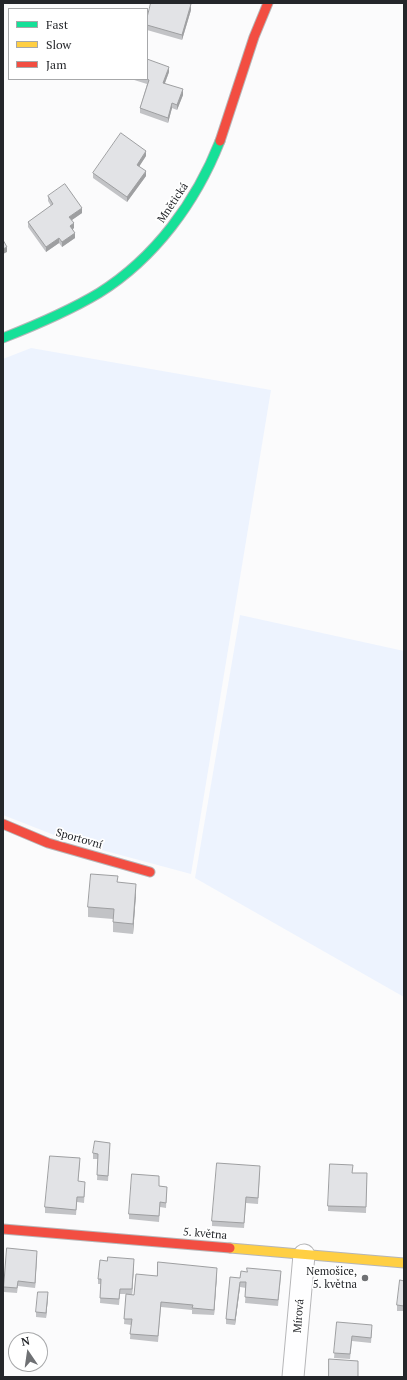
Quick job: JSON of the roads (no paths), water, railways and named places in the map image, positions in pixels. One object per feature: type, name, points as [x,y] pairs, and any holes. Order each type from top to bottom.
[{"type":"street","name":"Mnětická","points":[[3,338],[83,301],[111,284],[143,259],[168,232],[186,209],[218,144],[258,23],[268,3]]},
{"type":"street","name":"Sportovní","points":[[3,824],[48,843],[150,872]]},
{"type":"street","name":"5. května","points":[[3,1229],[404,1263]]},
{"type":"street","name":"Mírová","points":[[293,1377],[304,1255]]},
{"type":"place","name":"Nemošice, 5. května","points":[[365,1278]]}]
